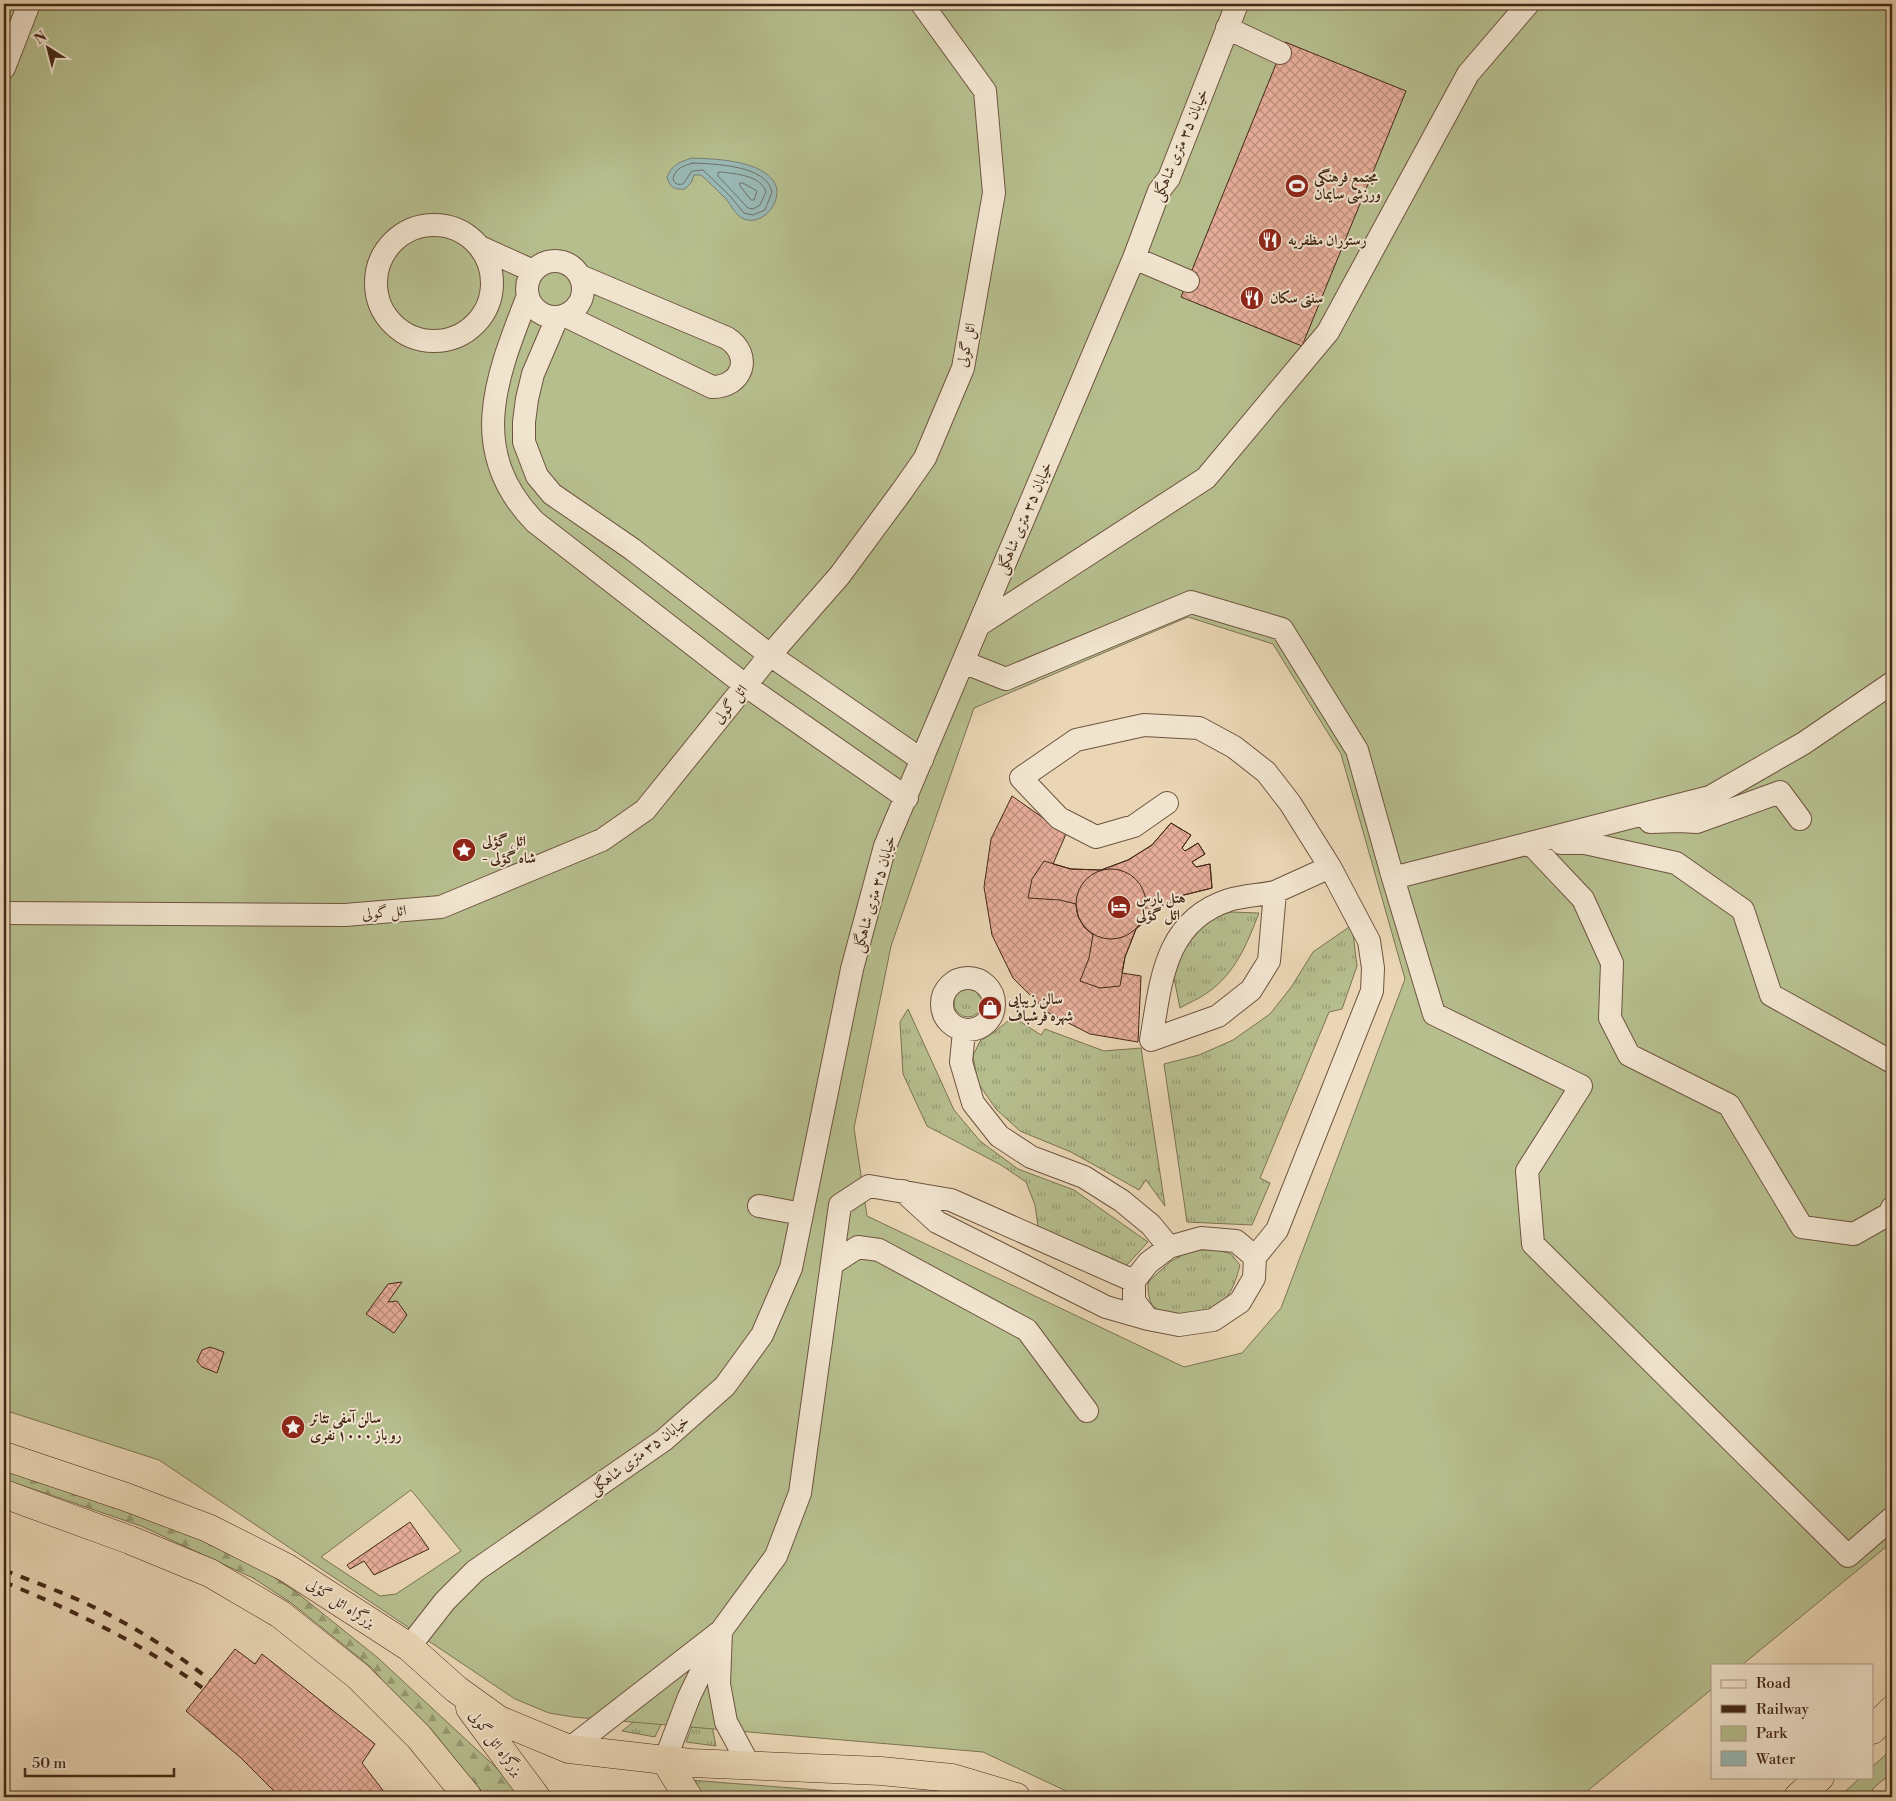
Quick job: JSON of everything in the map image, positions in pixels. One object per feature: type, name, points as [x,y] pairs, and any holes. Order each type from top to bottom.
[{"type":"highway","name":"بزرگراه ائل گؤلی","points":[[4,1456],[126,1497],[208,1528],[287,1568],[408,1647],[456,1689],[499,1720],[569,1750],[691,1763],[881,1771],[952,1778],[1016,1797]]},
{"type":"highway","points":[[4,1494],[130,1540],[210,1573],[280,1614],[358,1676],[419,1737],[468,1797]]},
{"type":"highway","name":"بزرگراه ائل گولی","points":[[456,1689],[536,1797]]},
{"type":"highway","points":[[1874,1728],[1892,1710]]},
{"type":"highway","points":[[665,1760],[688,1797]]},
{"type":"highway","points":[[1798,1797],[1819,1778]]},
{"type":"highway","points":[[1885,1797],[1892,1791]]},
{"type":"street","points":[[4,68],[29,4]]},
{"type":"street","name":"ائل گولی","points":[[4,913],[345,915],[440,906],[602,840],[645,810],[745,685],[840,575],[925,458],[963,368],[994,192],[986,91],[922,4]]},
{"type":"street","name":"خیابان ۳۵ متری شاهگلی","points":[[408,1647],[445,1601],[475,1572],[664,1440],[726,1386],[762,1335],[791,1268],[852,969],[885,846],[907,798],[978,625],[1134,258],[1159,191],[1169,178],[1237,4]]},
{"type":"street","points":[[978,625],[1206,478],[1328,332],[1468,74],[1528,4]]},
{"type":"street","points":[[1227,28],[1280,53]]},
{"type":"street","points":[[480,247],[488,262],[492,278],[491,295],[485,311],[474,325],[459,335],[442,341],[425,340],[408,335],[393,325],[382,310],[377,294],[376,277],[381,258],[393,242],[409,230],[428,225],[448,226],[466,234],[480,247],[533,271]]},
{"type":"street","points":[[1134,258],[1188,280]]},
{"type":"street","points":[[580,276],[727,338],[739,349],[742,357],[740,373],[728,385],[712,387],[561,317],[547,317],[538,313],[531,307],[527,298],[526,288],[528,279],[540,265],[548,261],[567,263],[580,276],[583,284],[583,294],[580,303],[574,310],[561,317],[533,374],[527,399],[524,442],[537,476],[552,494],[632,549],[770,655],[922,760]]},
{"type":"street","points":[[527,298],[507,352],[496,389],[492,431],[496,453],[511,493],[535,522],[745,685],[907,798]]},
{"type":"street","points":[[485,311],[517,323]]},
{"type":"street","points":[[963,662],[1006,679],[1191,602],[1282,629],[1357,750],[1434,1014],[1580,1086],[1527,1171],[1533,1244],[1848,1556],[1892,1518]]},
{"type":"street","points":[[1393,878],[1710,797],[1804,742],[1892,683]]},
{"type":"street","points":[[903,1191],[938,1222],[1106,1307],[1148,1319],[1179,1325],[1213,1320],[1240,1302],[1254,1278],[1255,1257],[1276,1230],[1372,991],[1373,968],[1369,941],[1330,868],[1290,803],[1266,772],[1234,747],[1199,728],[1144,725],[1076,740],[1021,778],[1059,818],[1096,837],[1134,826],[1167,804]]},
{"type":"street","points":[[1601,825],[1680,820],[1697,822],[1780,792],[1800,820]]},
{"type":"street","points":[[1530,843],[1585,843],[1676,863],[1743,910],[1771,995],[1892,1062]]},
{"type":"street","points":[[1530,843],[1584,900],[1612,963],[1610,1018],[1629,1055],[1729,1105],[1802,1227],[1854,1234],[1889,1214],[1892,1208]]},
{"type":"street","points":[[1275,892],[1269,961],[1251,990],[1218,1016],[1152,1040],[1161,979],[1177,938],[1199,914],[1229,900],[1275,892],[1330,868]]},
{"type":"street","points":[[964,1031],[961,1062],[973,1103],[999,1136],[1030,1157],[1084,1177],[1122,1201],[1151,1225],[1169,1247]]},
{"type":"street","points":[[665,1760],[689,1697],[721,1631],[776,1556],[800,1493],[840,1205],[869,1186],[951,1200],[1134,1281]]},
{"type":"street","points":[[759,1206],[802,1214]]},
{"type":"street","points":[[1148,1319],[1134,1301],[1134,1281],[1148,1262],[1169,1247],[1201,1238],[1236,1241],[1255,1257]]},
{"type":"street","points":[[832,1264],[858,1246],[879,1250],[1027,1330],[1087,1411]]},
{"type":"street","points":[[569,1750],[721,1631]]},
{"type":"street","points":[[721,1631],[719,1684],[726,1722],[749,1765]]},
{"type":"green space","name":"ائل گؤلی - شاه گؤلی","points":[[4,4],[1892,4],[1892,1542],[1743,1664],[1711,1664],[1711,1690],[1580,1797],[1079,1797],[983,1752],[573,1717],[549,1713],[515,1699],[159,1460],[4,1410]],"holes":[[[1188,617],[1273,644],[1341,754],[1405,979],[1281,1308],[1242,1353],[1184,1367],[867,1216],[854,1128],[891,946],[974,708]],[[411,1490],[461,1551],[396,1594],[380,1596],[321,1557]]]},
{"type":"green space","points":[[1231,912],[1259,913],[1245,947],[1233,968],[1217,985],[1204,995],[1180,1008],[1174,978],[1179,954],[1192,934],[1212,917]]},
{"type":"green space","points":[[1352,925],[1357,966],[1342,1009],[1329,1012],[1260,1178],[1270,1183],[1252,1225],[1187,1222],[1164,1064],[1199,1055],[1233,1040],[1270,1014],[1292,986],[1313,952]]},
{"type":"green space","points":[[968,989],[978,993],[982,1003],[978,1013],[968,1017],[958,1013],[954,1003],[958,993]]},
{"type":"green space","points":[[908,1009],[954,1110],[980,1141],[1018,1169],[1074,1190],[1148,1242],[1124,1268],[1038,1226],[1035,1205],[1026,1182],[1001,1165],[927,1126],[903,1074],[900,1022]]},
{"type":"green space","points":[[1013,1017],[1041,1035],[1045,1029],[1104,1051],[1141,1048],[1165,1206],[1146,1180],[1139,1190],[1071,1152],[1020,1131],[996,1109],[978,1083],[973,1056],[980,1041]]},
{"type":"green space","points":[[1216,1249],[1231,1254],[1240,1265],[1231,1290],[1219,1306],[1201,1315],[1184,1316],[1159,1311],[1152,1305],[1149,1299],[1148,1282],[1170,1262],[1189,1251]]},
{"type":"green space","points":[[4,1466],[198,1538],[260,1568],[296,1592],[378,1658],[515,1785],[522,1797],[481,1797],[372,1668],[290,1602],[253,1578],[141,1526],[4,1479]]},
{"type":"green space","points":[[680,1685],[655,1737],[622,1731]]},
{"type":"green space","points":[[705,1692],[716,1746],[686,1742]]},
{"type":"green space","points":[[1892,1749],[1892,1797],[1839,1797],[1860,1778],[1874,1778],[1874,1765]]},
{"type":"green space","points":[[689,1780],[857,1793],[887,1797],[703,1797]]},
{"type":"water","points":[[692,158],[746,164],[765,173],[776,186],[777,194],[771,208],[759,219],[744,219],[701,175],[694,175],[691,183],[685,189],[673,188],[667,177],[669,173],[676,164]]},
{"type":"building","name":"مجتمع فرهنگی ورزشی سایمان","points":[[1285,42],[1406,91],[1302,346],[1181,297]]},
{"type":"building","points":[[1012,796],[1066,834],[1053,864],[1071,869],[1101,870],[1128,860],[1152,845],[1171,823],[1191,835],[1182,848],[1185,851],[1198,843],[1205,854],[1192,862],[1196,867],[1210,864],[1212,888],[1184,895],[1158,909],[1136,929],[1125,957],[1122,973],[1141,976],[1138,1042],[1090,1034],[1047,1012],[1013,978],[992,935],[984,887],[991,839]]},
{"type":"building","name":"هتل پارس ائل گؤلی","points":[[1171,823],[1191,835],[1182,848],[1185,851],[1198,843],[1205,854],[1192,862],[1196,867],[1210,864],[1212,888],[1184,895],[1158,909],[1136,929],[1125,957],[1120,986],[1100,988],[1080,981],[1089,958],[1093,935],[1084,927],[1078,916],[1076,904],[1060,900],[1028,898],[1032,879],[1044,861],[1071,869],[1101,870],[1128,860],[1152,845]]},
{"type":"building","points":[[1111,869],[1124,872],[1136,879],[1143,891],[1146,904],[1143,917],[1136,929],[1124,936],[1111,939],[1098,936],[1086,929],[1079,917],[1076,904],[1079,891],[1086,879],[1098,872]]},
{"type":"building","points":[[402,1282],[388,1302],[397,1301],[407,1315],[394,1333],[366,1314],[388,1284]]},
{"type":"building","points":[[210,1347],[224,1352],[217,1373],[202,1367],[197,1361],[202,1350]]},
{"type":"building","points":[[410,1522],[429,1549],[374,1575],[364,1561],[350,1569],[347,1565]]},
{"type":"building","points":[[235,1649],[255,1664],[262,1654],[375,1744],[362,1763],[388,1797],[280,1797],[241,1758],[186,1711]]},
{"type":"railway","points":[[4,1570],[75,1599],[117,1619],[165,1647],[210,1680]]},
{"type":"railway","points":[[4,1582],[56,1604],[107,1629],[156,1657],[204,1689]]},
{"type":"place","name":"مجتمع فرهنگی ورزشی سایمان","points":[[1297,186]]},
{"type":"place","name":"رستوران مظفریه","points":[[1270,240]]},
{"type":"place","name":"سنتی سکان","points":[[1252,298]]},
{"type":"place","name":"ائل گؤلی - شاه گؤلی","points":[[464,850]]},
{"type":"place","name":"هتل پارس ائل گؤلی","points":[[1119,907]]},
{"type":"place","name":"سالن زیبایی شهره فرشباف","points":[[990,1008]]},
{"type":"place","name":"سالن آمفی تئاتر رو باز ۱۰۰۰ نفری","points":[[293,1427]]}]
